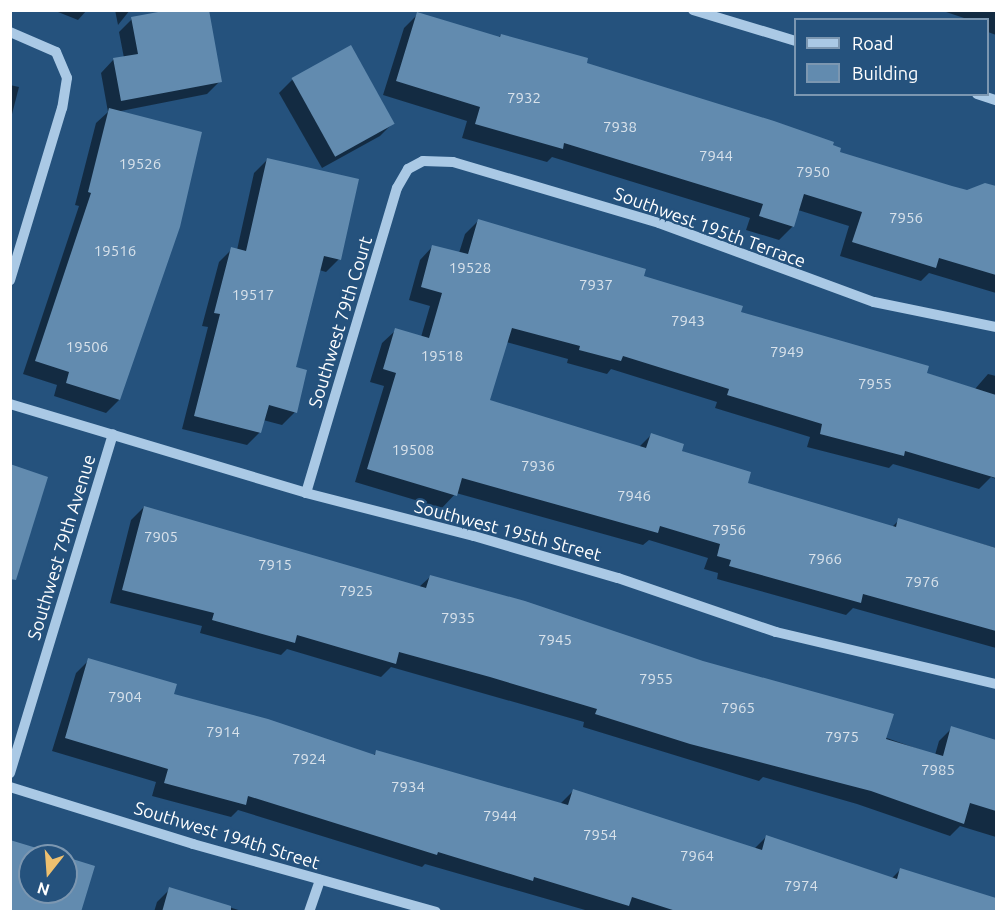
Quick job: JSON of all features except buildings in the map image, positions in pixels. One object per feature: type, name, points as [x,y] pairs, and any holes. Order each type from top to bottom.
[{"type":"street","points":[[693,10],[794,41]]},
{"type":"street","points":[[10,32],[47,45],[62,61],[66,92],[10,280]]},
{"type":"street","name":"Southwest 195th Terrace","points":[[413,165],[430,160],[453,162],[659,222],[857,297],[996,327]]},
{"type":"street","name":"Southwest 79th Court","points":[[306,494],[397,188],[413,165]]},
{"type":"street","name":"Southwest 195th Street","points":[[10,404],[306,494],[606,574],[798,639],[919,663],[996,684]]},
{"type":"street","name":"Southwest 79th Avenue","points":[[10,773],[113,434]]},
{"type":"street","name":"Southwest 194th Street","points":[[10,787],[320,880],[436,912]]},
{"type":"street","points":[[309,912],[320,880]]}]
